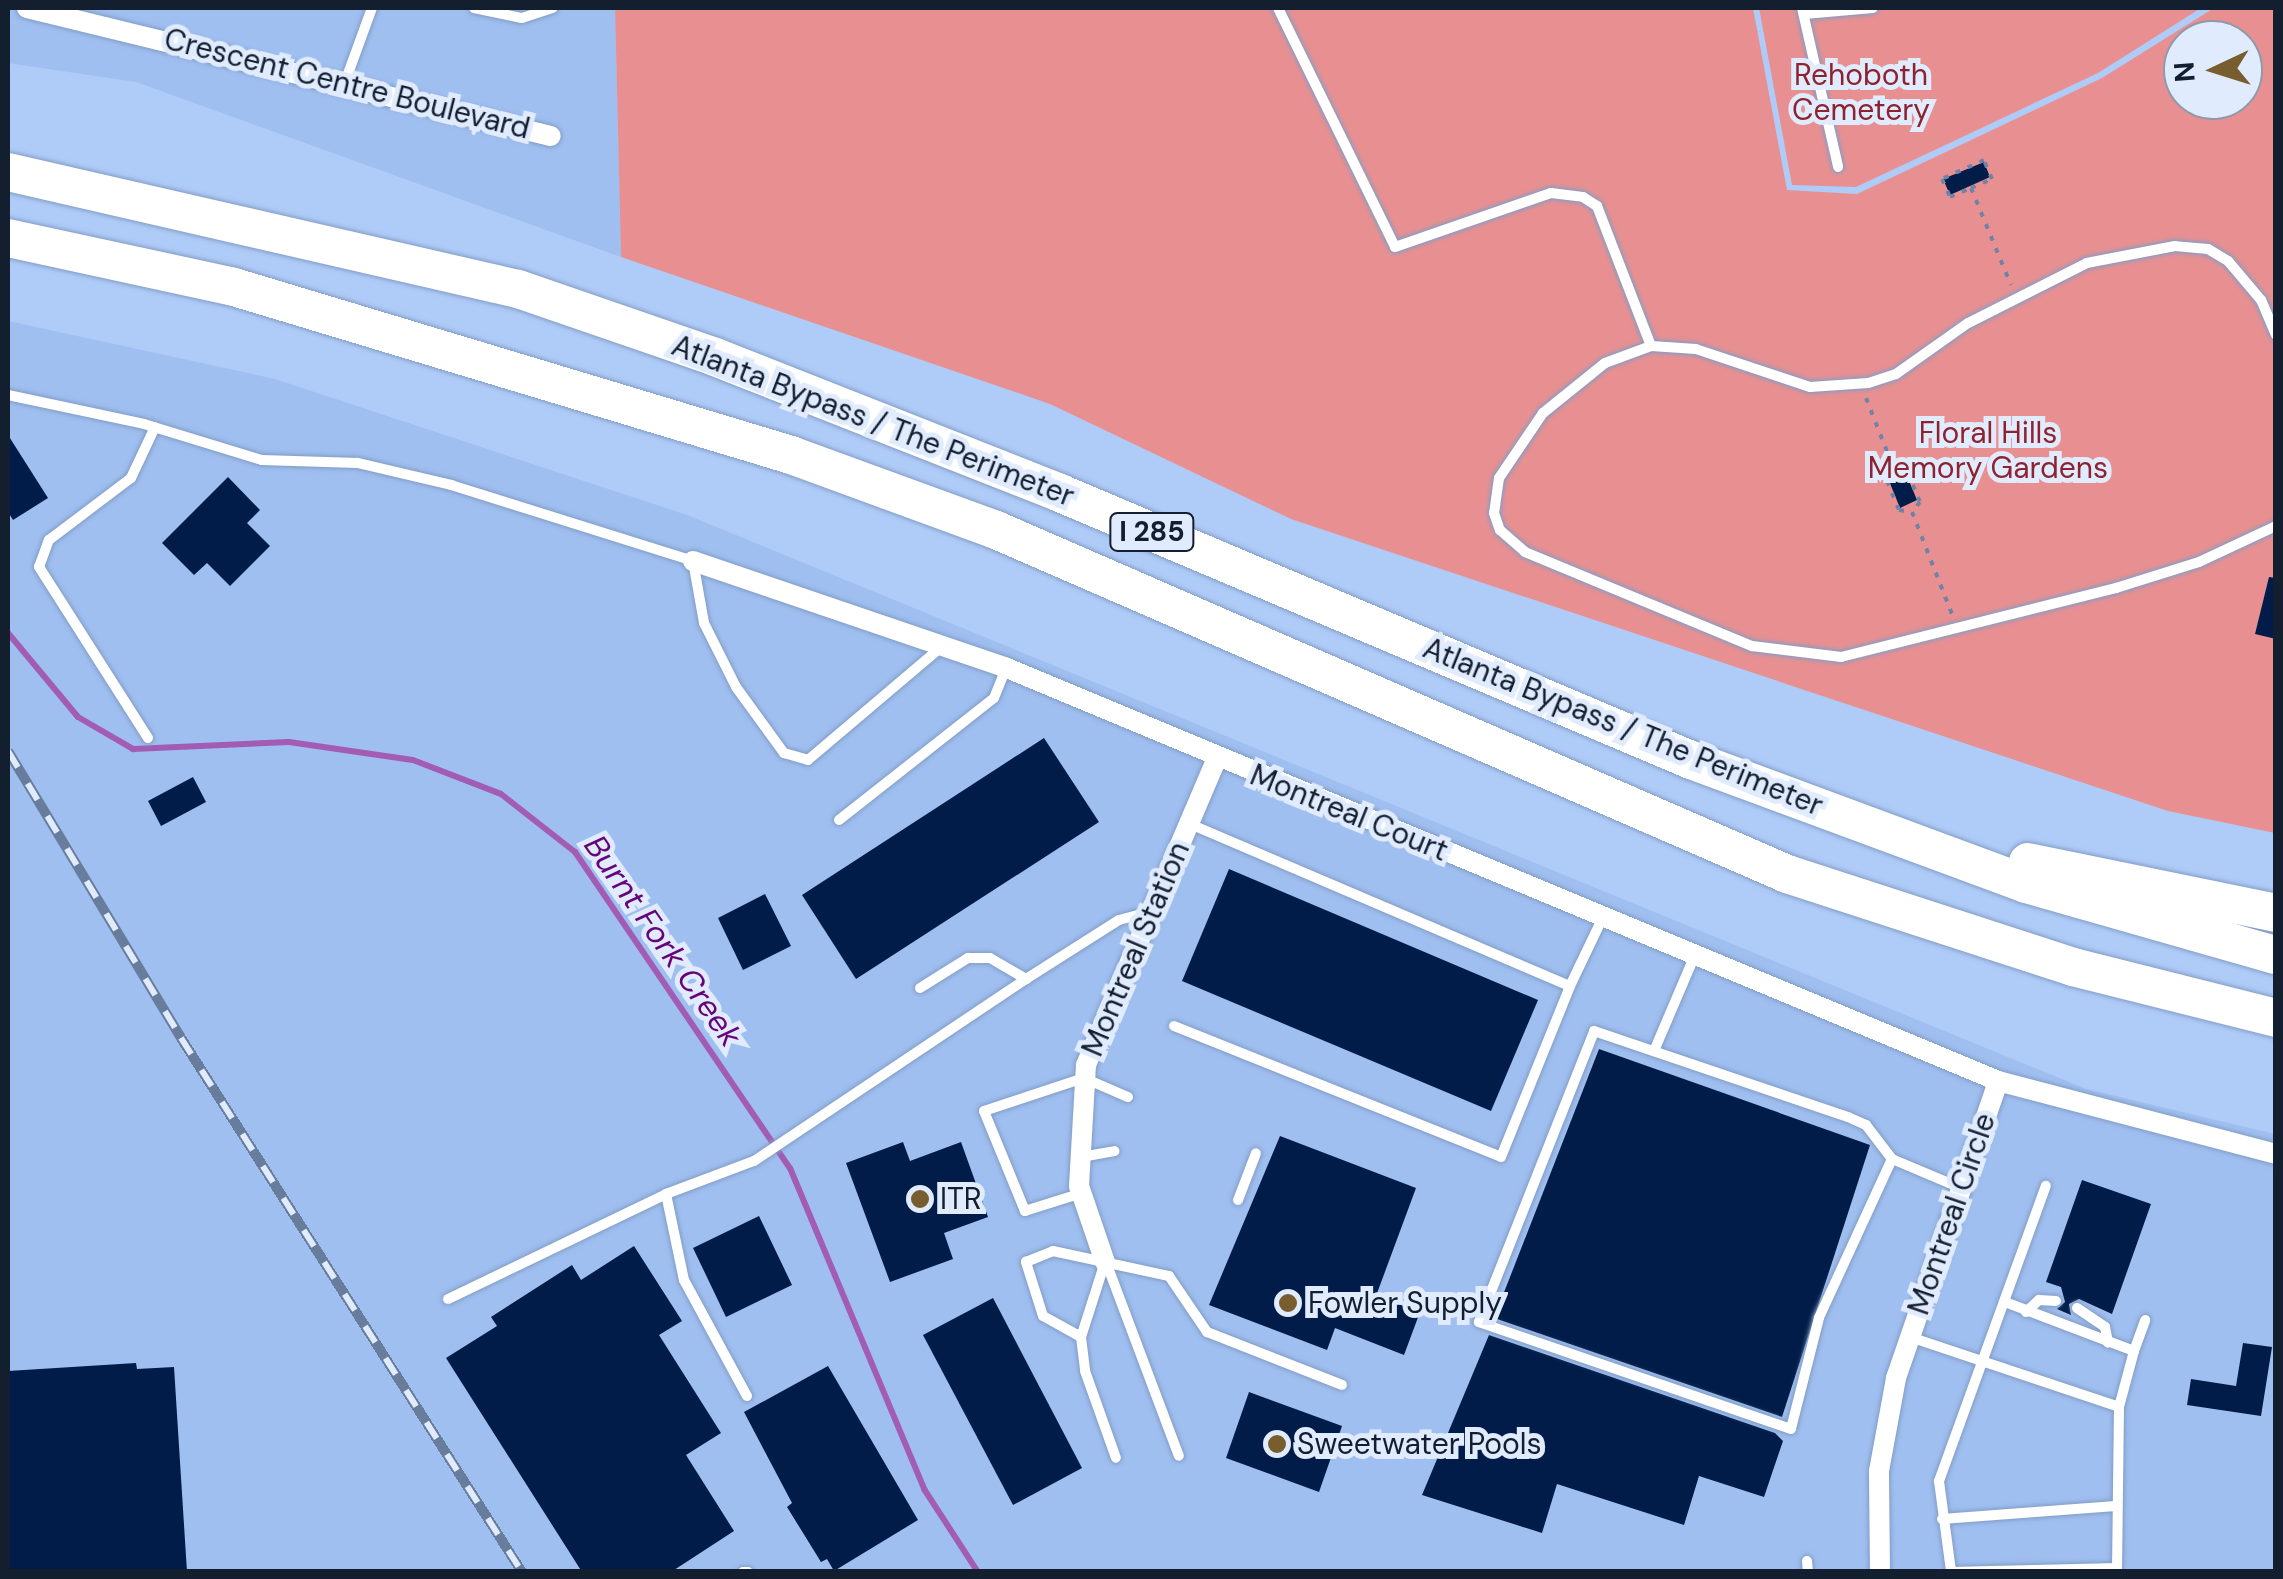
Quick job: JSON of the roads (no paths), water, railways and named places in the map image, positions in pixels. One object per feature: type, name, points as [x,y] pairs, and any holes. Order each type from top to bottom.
[{"type":"highway","name":"Atlanta Bypass / The Perimeter","points":[[8,172],[518,289],[715,357],[1060,493],[1691,760],[2026,884],[2276,955]]},
{"type":"highway","name":"Atlanta Bypass / The Perimeter","points":[[8,238],[234,288],[791,455],[996,530],[1787,874],[2073,967],[2276,1018]]},
{"type":"highway","points":[[1903,837],[2276,913]]},
{"type":"street","name":"Crescent Centre Boulevard","points":[[27,8],[344,82],[551,136]]},
{"type":"street","name":"Montreal Court","points":[[692,561],[1007,668],[1998,1081]]},
{"type":"street","name":"Montreal Station","points":[[1105,1262],[1082,1193],[1079,1158],[1084,1078],[1150,911],[1217,758]]},
{"type":"street","name":"Montreal Circle","points":[[1880,1572],[1879,1471],[1896,1378],[1998,1081],[2276,1154]]},
{"type":"lane","points":[[344,82],[372,8]]},
{"type":"lane","points":[[474,8],[522,18],[552,8]]},
{"type":"lane","points":[[1278,8],[1395,248],[1550,193],[1583,196],[1597,206],[1651,346]]},
{"type":"lane","points":[[1838,166],[1803,11],[1873,8]]},
{"type":"lane","points":[[2276,335],[2261,300],[2228,262],[2208,249],[2142,248],[2087,263],[2016,298],[1896,374],[1861,384],[1810,387],[1696,349],[1651,346],[1606,363],[1543,413],[1498,478],[1494,512],[1500,530],[1526,552],[1752,646],[1840,657],[2182,567],[2276,526]]},
{"type":"lane","points":[[8,396],[155,427],[262,460],[358,463],[450,485],[692,561],[704,623],[757,723],[784,753],[808,760],[940,648]]},
{"type":"lane","points":[[148,738],[39,567],[49,540],[132,478],[155,427]]},
{"type":"lane","points":[[839,820],[994,698],[1007,668]]},
{"type":"lane","points":[[1188,824],[1570,986]]},
{"type":"lane","points":[[448,1299],[666,1194],[761,1157],[1119,920],[1150,911]]},
{"type":"lane","points":[[1174,1026],[1501,1158],[1570,986],[1603,917]]},
{"type":"lane","points":[[1654,1051],[1695,956]]},
{"type":"lane","points":[[920,988],[968,958],[990,958],[1026,979]]},
{"type":"lane","points":[[1892,1159],[1819,1318],[1791,1429],[1479,1322],[1594,1031],[1866,1125],[1892,1159],[1961,1188]]},
{"type":"lane","points":[[1082,1193],[1025,1212],[984,1110],[1084,1078],[1128,1097]]},
{"type":"lane","points":[[1079,1158],[1114,1151]]},
{"type":"lane","points":[[1238,1200],[1256,1153]]},
{"type":"lane","points":[[2046,1186],[1939,1481],[1951,1571],[2118,1568],[2119,1407],[2144,1320]]},
{"type":"lane","points":[[666,1194],[684,1280],[747,1396]]},
{"type":"lane","points":[[1081,1337],[1044,1316],[1026,1262],[1053,1252],[1168,1276],[1207,1332],[1342,1385]]},
{"type":"lane","points":[[1105,1262],[1081,1337],[1085,1371],[1116,1458]]},
{"type":"lane","points":[[1105,1262],[1179,1456]]},
{"type":"lane","points":[[2026,1312],[2039,1300],[2056,1301]]},
{"type":"lane","points":[[2005,1302],[2134,1351]]},
{"type":"lane","points":[[2077,1308],[2105,1327],[2108,1343]]},
{"type":"lane","points":[[1910,1337],[2119,1407]]},
{"type":"lane","points":[[1942,1518],[2116,1506]]},
{"type":"waterway","name":"Burnt Fork Creek","points":[[8,633],[78,717],[133,749],[289,742],[413,760],[501,794],[575,852],[790,1168],[924,1489],[978,1572]]},
{"type":"railway","points":[[8,751],[181,1038],[522,1572]]},
{"type":"place","name":"ITR","points":[[920,1199]]},
{"type":"place","name":"Fowler Supply","points":[[1288,1303]]},
{"type":"place","name":"Sweetwater Pools","points":[[1277,1444]]},
{"type":"park label","name":"Rehoboth Cemetery","points":[[1861,92]]},
{"type":"park label","name":"Floral Hills Memory Gardens","points":[[1988,450]]}]
